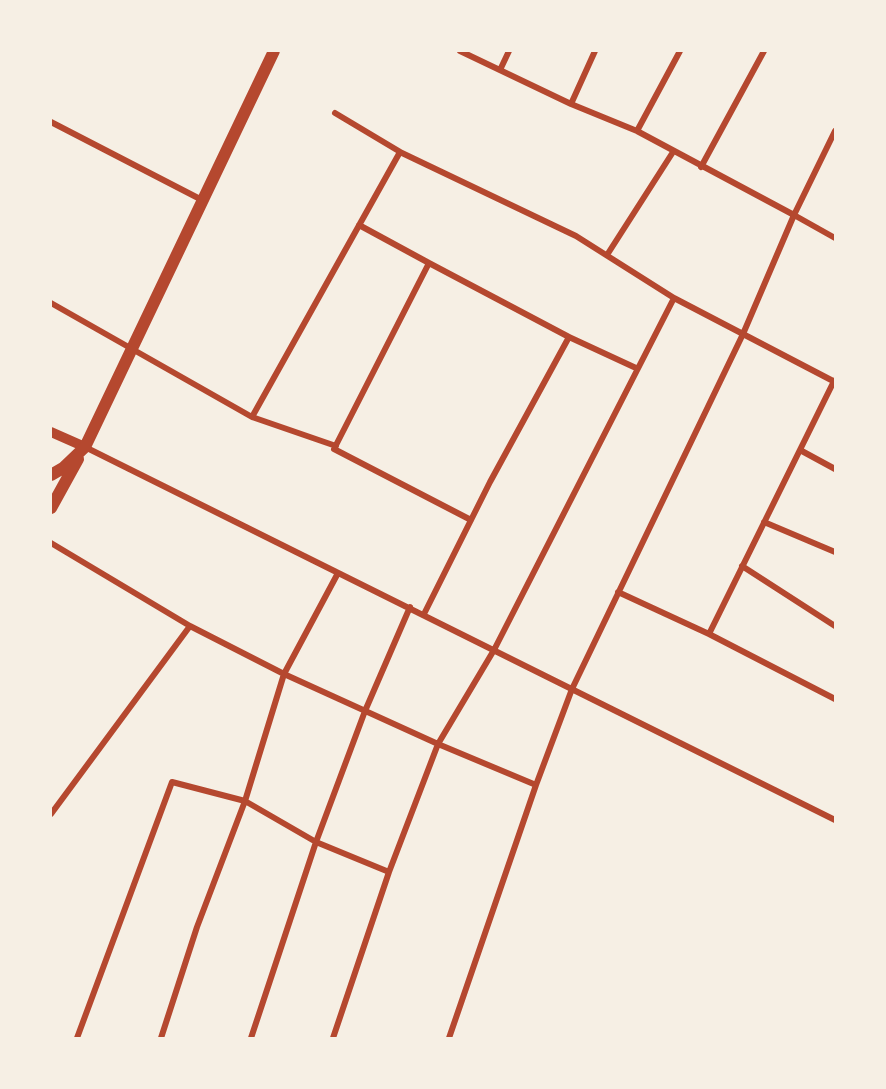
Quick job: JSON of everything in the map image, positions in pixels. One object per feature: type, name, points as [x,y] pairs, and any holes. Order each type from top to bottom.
[{"type":"main road","points":[[51,508],[85,447],[274,51]]},
{"type":"main road","points":[[51,475],[63,468],[85,447]]},
{"type":"street","points":[[460,51],[571,104],[637,131],[835,238]]},
{"type":"street","points":[[500,70],[509,51]]},
{"type":"street","points":[[571,104],[596,51]]},
{"type":"street","points":[[637,131],[680,51]]},
{"type":"street","points":[[701,167],[764,51]]},
{"type":"street","points":[[335,113],[400,152],[576,236],[674,298],[835,381],[709,634]]},
{"type":"street","points":[[51,122],[203,200]]},
{"type":"street","points":[[449,1038],[536,785],[572,689],[743,334],[794,215],[835,131]]},
{"type":"street","points":[[252,417],[400,152]]},
{"type":"street","points":[[607,255],[673,152]]},
{"type":"street","points":[[359,225],[569,337],[636,368]]},
{"type":"street","points":[[429,263],[334,449],[471,520]]},
{"type":"street","points":[[333,1038],[389,872],[438,744],[494,650],[636,368],[674,298]]},
{"type":"street","points":[[51,303],[252,417],[336,446]]},
{"type":"street","points":[[424,614],[471,520],[569,337]]},
{"type":"street","points":[[51,432],[410,607],[835,820]]},
{"type":"street","points":[[800,450],[835,469]]},
{"type":"street","points":[[764,522],[835,552]]},
{"type":"street","points":[[51,543],[190,626],[284,674],[438,744],[536,785]]},
{"type":"street","points":[[742,567],[835,626]]},
{"type":"street","points":[[161,1038],[197,927],[245,801],[284,674],[338,573]]},
{"type":"street","points":[[618,592],[709,634],[835,699]]},
{"type":"street","points":[[251,1038],[316,842],[365,711],[410,607]]},
{"type":"street","points":[[51,814],[190,626]]},
{"type":"street","points":[[77,1038],[172,782],[245,801],[316,842],[389,872]]}]
